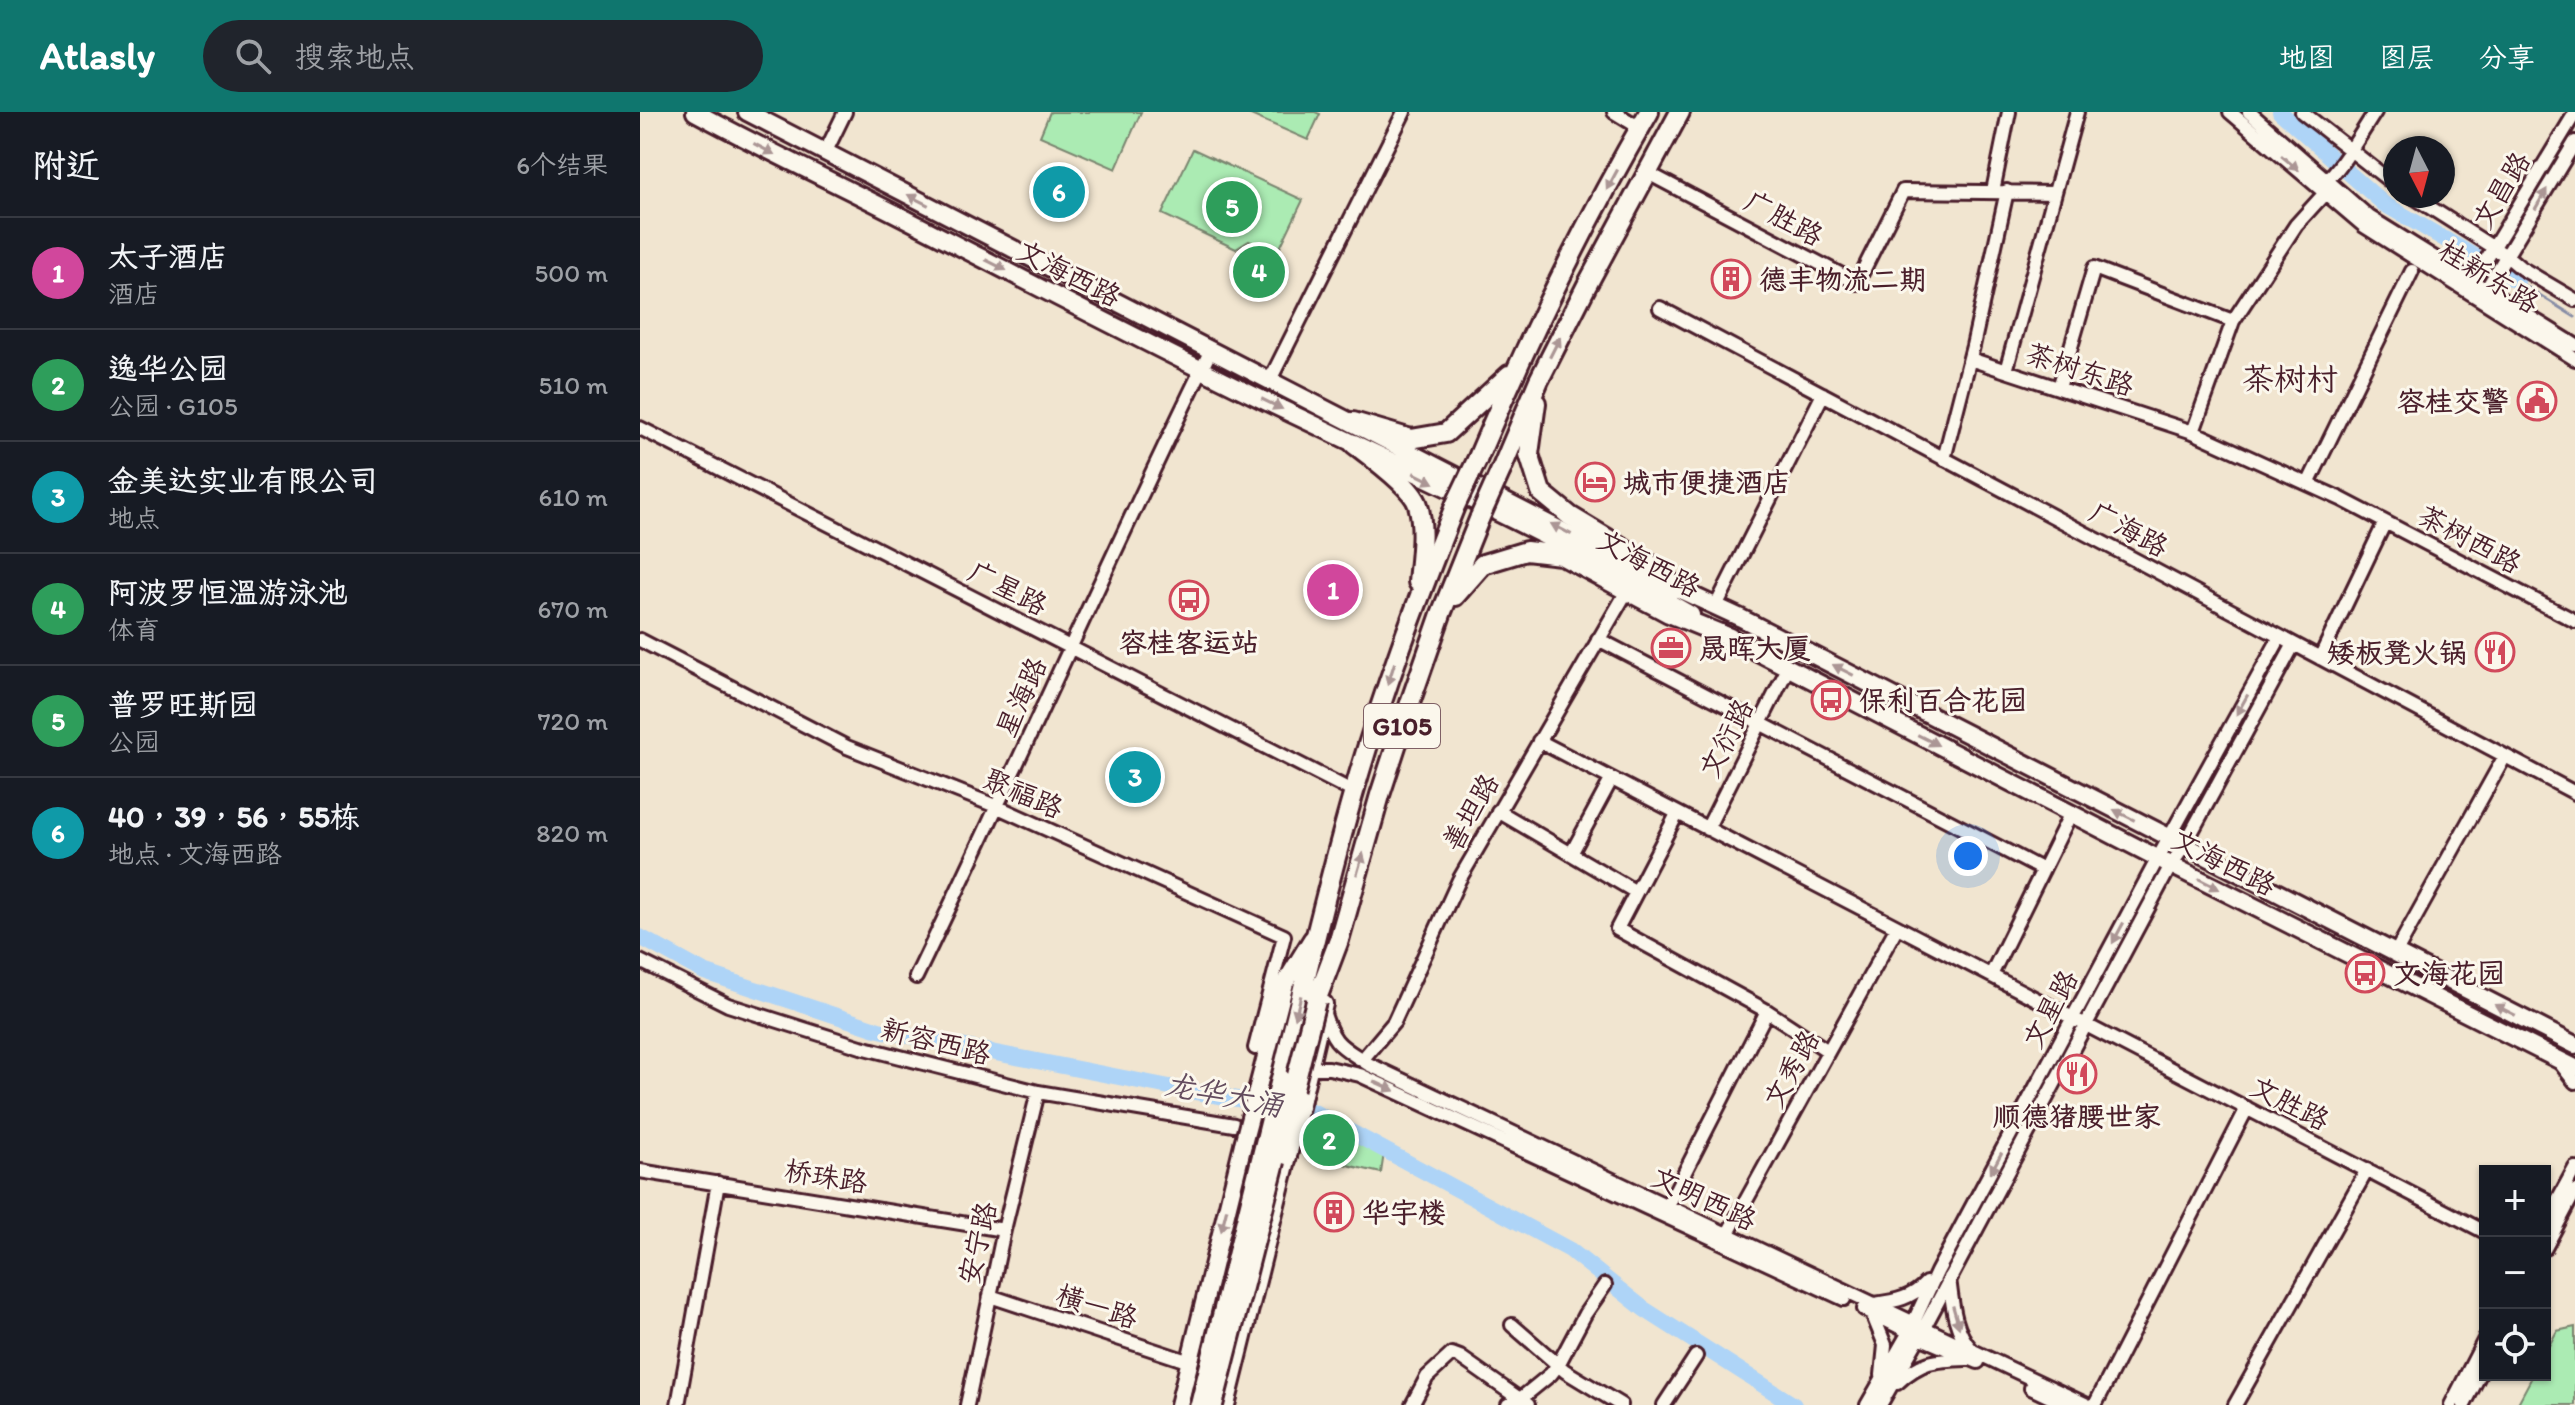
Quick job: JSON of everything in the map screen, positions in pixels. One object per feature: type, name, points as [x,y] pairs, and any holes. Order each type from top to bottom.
[{"type":"highway","name":"G105","points":[[1213,1405],[1319,1006],[1380,795],[1441,614],[1539,380],[1680,112]]},
{"type":"highway","points":[[1200,1405],[1315,934],[1354,792],[1417,601],[1514,371],[1561,275],[1645,120]]},
{"type":"highway","points":[[1353,422],[1411,439],[1446,433],[1514,371]]},
{"type":"highway","points":[[1539,380],[1529,454],[1541,492],[1570,516],[1658,569],[1675,588]]},
{"type":"highway","points":[[1354,444],[1396,477],[1418,504],[1421,539],[1417,601]]},
{"type":"highway","points":[[1441,614],[1483,564],[1526,551],[1561,555],[1669,613],[1730,638]]},
{"type":"main road","name":"文海西路","points":[[695,112],[1201,370],[1632,582],[1788,668],[2575,1068]]},
{"type":"main road","name":"文海西路","points":[[747,112],[2575,1045]]},
{"type":"main road","points":[[1179,1405],[1285,983],[1315,934]]},
{"type":"main road","points":[[1226,1405],[1310,1068],[1319,1006]]},
{"type":"street","points":[[825,153],[845,112]]},
{"type":"street","points":[[1270,380],[1404,112]]},
{"type":"street","points":[[1614,112],[1645,120]]},
{"type":"street","points":[[1944,459],[1970,359],[2000,191],[2009,112]]},
{"type":"street","name":"茶树东路","points":[[2077,112],[2006,371],[2193,432],[2341,499]]},
{"type":"street","name":"桂新东路","points":[[2230,112],[2364,226],[2575,345]]},
{"type":"street","name":"桂新东路","points":[[2249,112],[2331,176],[2369,217],[2470,286]]},
{"type":"street","points":[[2302,112],[2383,176]]},
{"type":"street","points":[[2331,176],[2375,112]]},
{"type":"street","name":"文昌路","points":[[2470,286],[2575,113]]},
{"type":"street","name":"文昌路","points":[[2484,294],[2575,142]]},
{"type":"street","name":"广胜路","points":[[1646,172],[1857,283],[1903,191],[2053,193]]},
{"type":"street","points":[[2193,432],[2233,321],[2296,225],[2325,193]]},
{"type":"street","points":[[2431,208],[2575,300]]},
{"type":"street","points":[[2059,388],[2094,268],[2233,321]]},
{"type":"street","points":[[2308,484],[2412,271]]},
{"type":"street","name":"桂新东路","points":[[2484,294],[2575,359]]},
{"type":"street","name":"广海路","points":[[1660,308],[2575,793]]},
{"type":"street","name":"星海路","points":[[916,977],[1211,350]]},
{"type":"street","points":[[1970,359],[2006,371]]},
{"type":"street","points":[[1716,606],[1823,394]]},
{"type":"street","name":"广星路","points":[[640,428],[1354,792]]},
{"type":"street","name":"茶树西路","points":[[2341,499],[2575,621]]},
{"type":"street","name":"茶树西路","points":[[2320,658],[2385,522]]},
{"type":"street","name":"善坦路","points":[[1362,1060],[1394,1022],[1459,880],[1627,591]]},
{"type":"street","name":"文星路","points":[[2177,842],[2280,637]]},
{"type":"street","points":[[1598,639],[2043,870]]},
{"type":"street","name":"聚福路","points":[[640,640],[847,747],[998,807],[1284,936],[1255,1048]]},
{"type":"street","name":"文星路","points":[[1880,1405],[1916,1330],[1937,1272],[2073,1018],[2294,644]]},
{"type":"street","name":"文衍路","points":[[1707,829],[1788,668]]},
{"type":"street","name":"文胜路","points":[[1539,741],[2479,1229]]},
{"type":"street","points":[[2395,954],[2505,756]]},
{"type":"street","points":[[1571,854],[1611,780]]},
{"type":"street","points":[[1498,811],[1636,892]]},
{"type":"street","points":[[1991,975],[2071,813]]},
{"type":"street","points":[[1677,814],[1617,929],[1767,1011],[1828,1051]]},
{"type":"street","name":"文星路","points":[[1867,1405],[1949,1278],[2086,1025],[2165,862]]},
{"type":"street","name":"文秀路","points":[[1727,1235],[1897,927]]},
{"type":"street","name":"新容西路","points":[[640,961],[728,1005],[861,1047],[1038,1092],[1234,1125]]},
{"type":"street","name":"文明西路","points":[[1319,1006],[1330,1035],[1362,1060],[1727,1235],[1916,1330],[2087,1405]]},
{"type":"street","points":[[1667,1207],[1767,1011]]},
{"type":"street","points":[[2556,1059],[2575,1082]]},
{"type":"street","name":"文明西路","points":[[1310,1068],[1329,1068],[1360,1075],[1873,1308]]},
{"type":"street","name":"安宁路","points":[[967,1405],[1004,1230],[1038,1092]]},
{"type":"street","points":[[2095,1405],[2247,1108]]},
{"type":"street","points":[[2551,1212],[2575,1168]]},
{"type":"street","points":[[2235,1405],[2367,1170]]},
{"type":"street","name":"桥珠路","points":[[640,1171],[1004,1230]]},
{"type":"street","points":[[678,1405],[718,1183]]},
{"type":"street","points":[[2551,1237],[2575,1191]]},
{"type":"street","points":[[1882,1378],[1885,1345],[1873,1308],[1916,1294],[1937,1272]]},
{"type":"street","points":[[1888,1391],[1915,1367],[1972,1355],[1959,1328],[1949,1278]]},
{"type":"street","points":[[1412,1405],[1427,1377],[1449,1354],[1460,1357],[1519,1403],[1558,1365],[1585,1314],[1605,1285]]},
{"type":"street","name":"横一路","points":[[990,1296],[1190,1362]]},
{"type":"street","points":[[1512,1325],[1558,1365],[1621,1405]]},
{"type":"street","points":[[2451,1405],[2479,1351]]},
{"type":"street","name":"文明西路","points":[[1972,1355],[2067,1405]]},
{"type":"street","points":[[1664,1405],[1696,1356]]},
{"type":"street","points":[[2464,1405],[2479,1376]]},
{"type":"green space","points":[[1050,112],[1141,112],[1116,169],[1040,136]]},
{"type":"green space","points":[[1244,112],[1315,112],[1320,114],[1308,140]]},
{"type":"green space","points":[[1193,149],[1303,200],[1277,254],[1249,241],[1236,249],[1162,214]]},
{"type":"green space","points":[[1313,1127],[1384,1153],[1381,1173],[1305,1155]]},
{"type":"green space","points":[[2575,1327],[2575,1405],[2517,1405],[2530,1381],[2551,1381],[2551,1342],[2557,1331]]},
{"type":"water","points":[[1271,252],[1276,288],[1248,292],[1243,256]]},
{"type":"waterway","points":[[2280,112],[2384,204],[2517,281]]},
{"type":"waterway","points":[[2517,281],[2575,317]]},
{"type":"waterway","name":"龙华大涌","points":[[640,937],[704,972],[879,1030],[1314,1112],[1570,1250],[1644,1309],[1794,1405]]},
{"type":"place","name":"40，39，56，55栋","points":[[1059,192]]},
{"type":"place","name":"普罗旺斯园","points":[[1232,207]]},
{"type":"place","name":"阿波罗恒温游泳池","points":[[1259,272]]},
{"type":"place","name":"德丰物流二期","points":[[1731,279]]},
{"type":"place","name":"容桂交警","points":[[2537,401]]},
{"type":"place","name":"城市便捷酒店","points":[[1595,482]]},
{"type":"place","name":"太子酒店","points":[[1333,590]]},
{"type":"place","name":"容桂客运站","points":[[1189,600]]},
{"type":"place","name":"晟晖大厦","points":[[1671,648]]},
{"type":"place","name":"矮板凳火锅","points":[[2495,652]]},
{"type":"place","name":"保利百合花园","points":[[1831,700]]},
{"type":"place","name":"金美达实业有限公司","points":[[1135,777]]},
{"type":"place","name":"文海花园","points":[[2365,973]]},
{"type":"place","name":"顺德猪腰世家","points":[[2077,1074]]},
{"type":"place","name":"逸华公园","points":[[1329,1140]]},
{"type":"place","name":"华宇楼","points":[[1334,1212]]},
{"type":"district","name":"茶树村","points":[[2290,379]]}]
